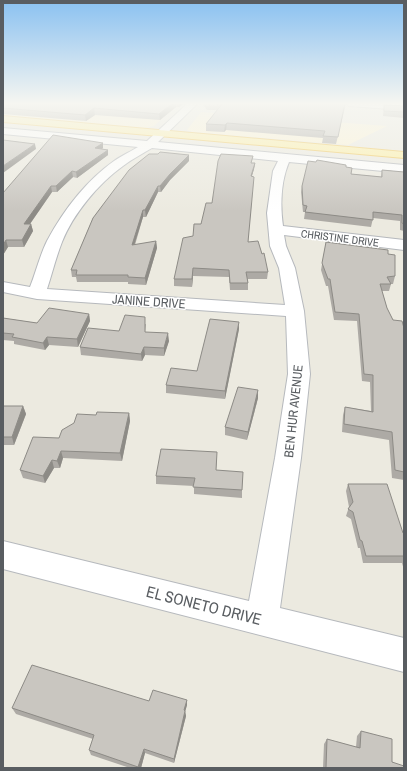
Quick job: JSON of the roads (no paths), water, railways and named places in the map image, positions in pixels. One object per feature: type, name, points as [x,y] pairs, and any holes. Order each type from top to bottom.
[{"type":"main road","points":[[155,139],[404,155]]},
{"type":"main road","points":[[155,139],[404,161]]},
{"type":"street","points":[[37,294],[54,242],[67,219],[105,174],[155,139],[285,158],[404,169]]},
{"type":"street","name":"BEN HUR AVENUE","points":[[262,619],[288,458],[299,374],[295,311],[287,268],[278,246],[276,230],[275,198],[279,171],[285,158]]},
{"type":"street","name":"CHRISTINE DRIVE","points":[[276,230],[404,245]]},
{"type":"street","name":"JANINE DRIVE","points":[[3,287],[37,294],[295,311]]},
{"type":"street","name":"EL SONETO DRIVE","points":[[3,555],[404,655]]}]
